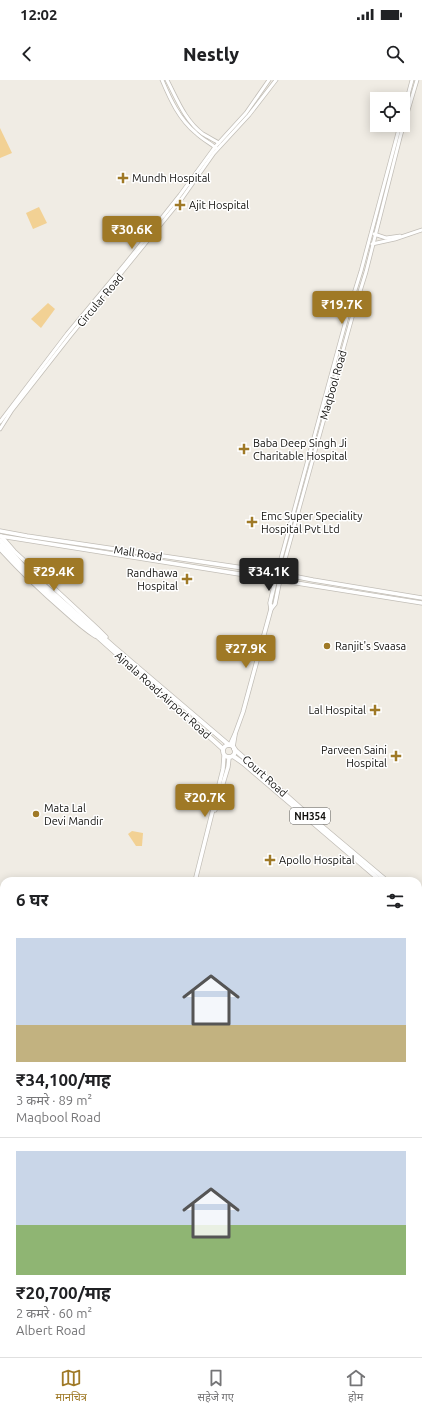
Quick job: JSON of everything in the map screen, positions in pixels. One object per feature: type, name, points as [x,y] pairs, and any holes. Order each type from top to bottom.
[{"type":"highway","name":"NH354","points":[[0,540],[26,569],[103,641]]},
{"type":"highway","name":"NH354","points":[[0,545],[24,571],[231,747]]},
{"type":"highway","name":"Ajnala Road;Airport Road","points":[[103,641],[223,749]]},
{"type":"highway","points":[[224,756],[223,749],[231,747],[231,757]]},
{"type":"highway","name":"Court Road","points":[[231,747],[382,877]]},
{"type":"highway","name":"NH354","points":[[224,756],[231,757]]},
{"type":"highway","name":"Court Road","points":[[231,757],[243,763],[376,877]]},
{"type":"main road","name":"Mall Road","points":[[0,531],[43,539],[279,573],[422,598]]},
{"type":"main road","name":"Mall Road","points":[[0,536],[275,579],[353,593],[422,602]]},
{"type":"main road","points":[[0,536],[19,556],[97,628],[114,647]]},
{"type":"main road","points":[[0,549],[17,568],[57,605],[88,632],[103,641]]},
{"type":"main road","points":[[271,609],[270,603],[275,579],[279,573]]},
{"type":"main road","points":[[231,747],[248,694],[271,609],[274,604],[280,580],[279,573]]},
{"type":"main road","points":[[197,877],[223,769],[224,756]]},
{"type":"main road","points":[[197,877],[231,757]]},
{"type":"street","points":[[162,80],[172,102],[184,120],[195,133],[216,148]]},
{"type":"street","points":[[167,80],[183,112],[203,133],[220,144]]},
{"type":"street","name":"Circular Road","points":[[220,144],[246,113],[269,80]]},
{"type":"street","name":"Circular Road","points":[[0,422],[67,334],[126,264],[216,148],[248,115],[276,80]]},
{"type":"street","points":[[409,92],[412,80]]},
{"type":"street","name":"Maqbool Road","points":[[279,573],[417,80]]},
{"type":"street","name":"Maqbool Road","points":[[373,234],[398,132]]},
{"type":"street","name":"Circular Road","points":[[0,429],[31,386],[183,197],[216,148]]},
{"type":"street","points":[[373,234],[388,238],[422,230]]},
{"type":"street","points":[[370,244],[394,239],[411,233]]},
{"type":"shaded area","points":[[0,128],[12,153],[0,158]]},
{"type":"shaded area","points":[[39,207],[47,223],[33,229],[26,213]]},
{"type":"shaded area","points":[[48,303],[55,309],[41,328],[31,319]]},
{"type":"shaded area","points":[[132,831],[143,833],[142,846],[136,846],[128,834]]},
{"type":"place","name":"Mundh Hospital","points":[[123,178]]},
{"type":"place","name":"Ajit Hospital","points":[[180,205]]},
{"type":"place","name":"Baba Deep Singh Ji Charitable Hospital","points":[[244,449]]},
{"type":"place","name":"Emc Super Speciality Hospital Pvt Ltd","points":[[252,522]]},
{"type":"place","name":"Randhawa Hospital","points":[[187,579]]},
{"type":"place","name":"Ranjit's Svaasa","points":[[327,646]]},
{"type":"place","name":"Lal Hospital","points":[[375,710]]},
{"type":"place","name":"Parveen Saini Hospital","points":[[396,756]]},
{"type":"place","name":"Mata Lal Devi Mandir","points":[[36,814]]},
{"type":"place","name":"Apollo Hospital","points":[[270,860]]}]
